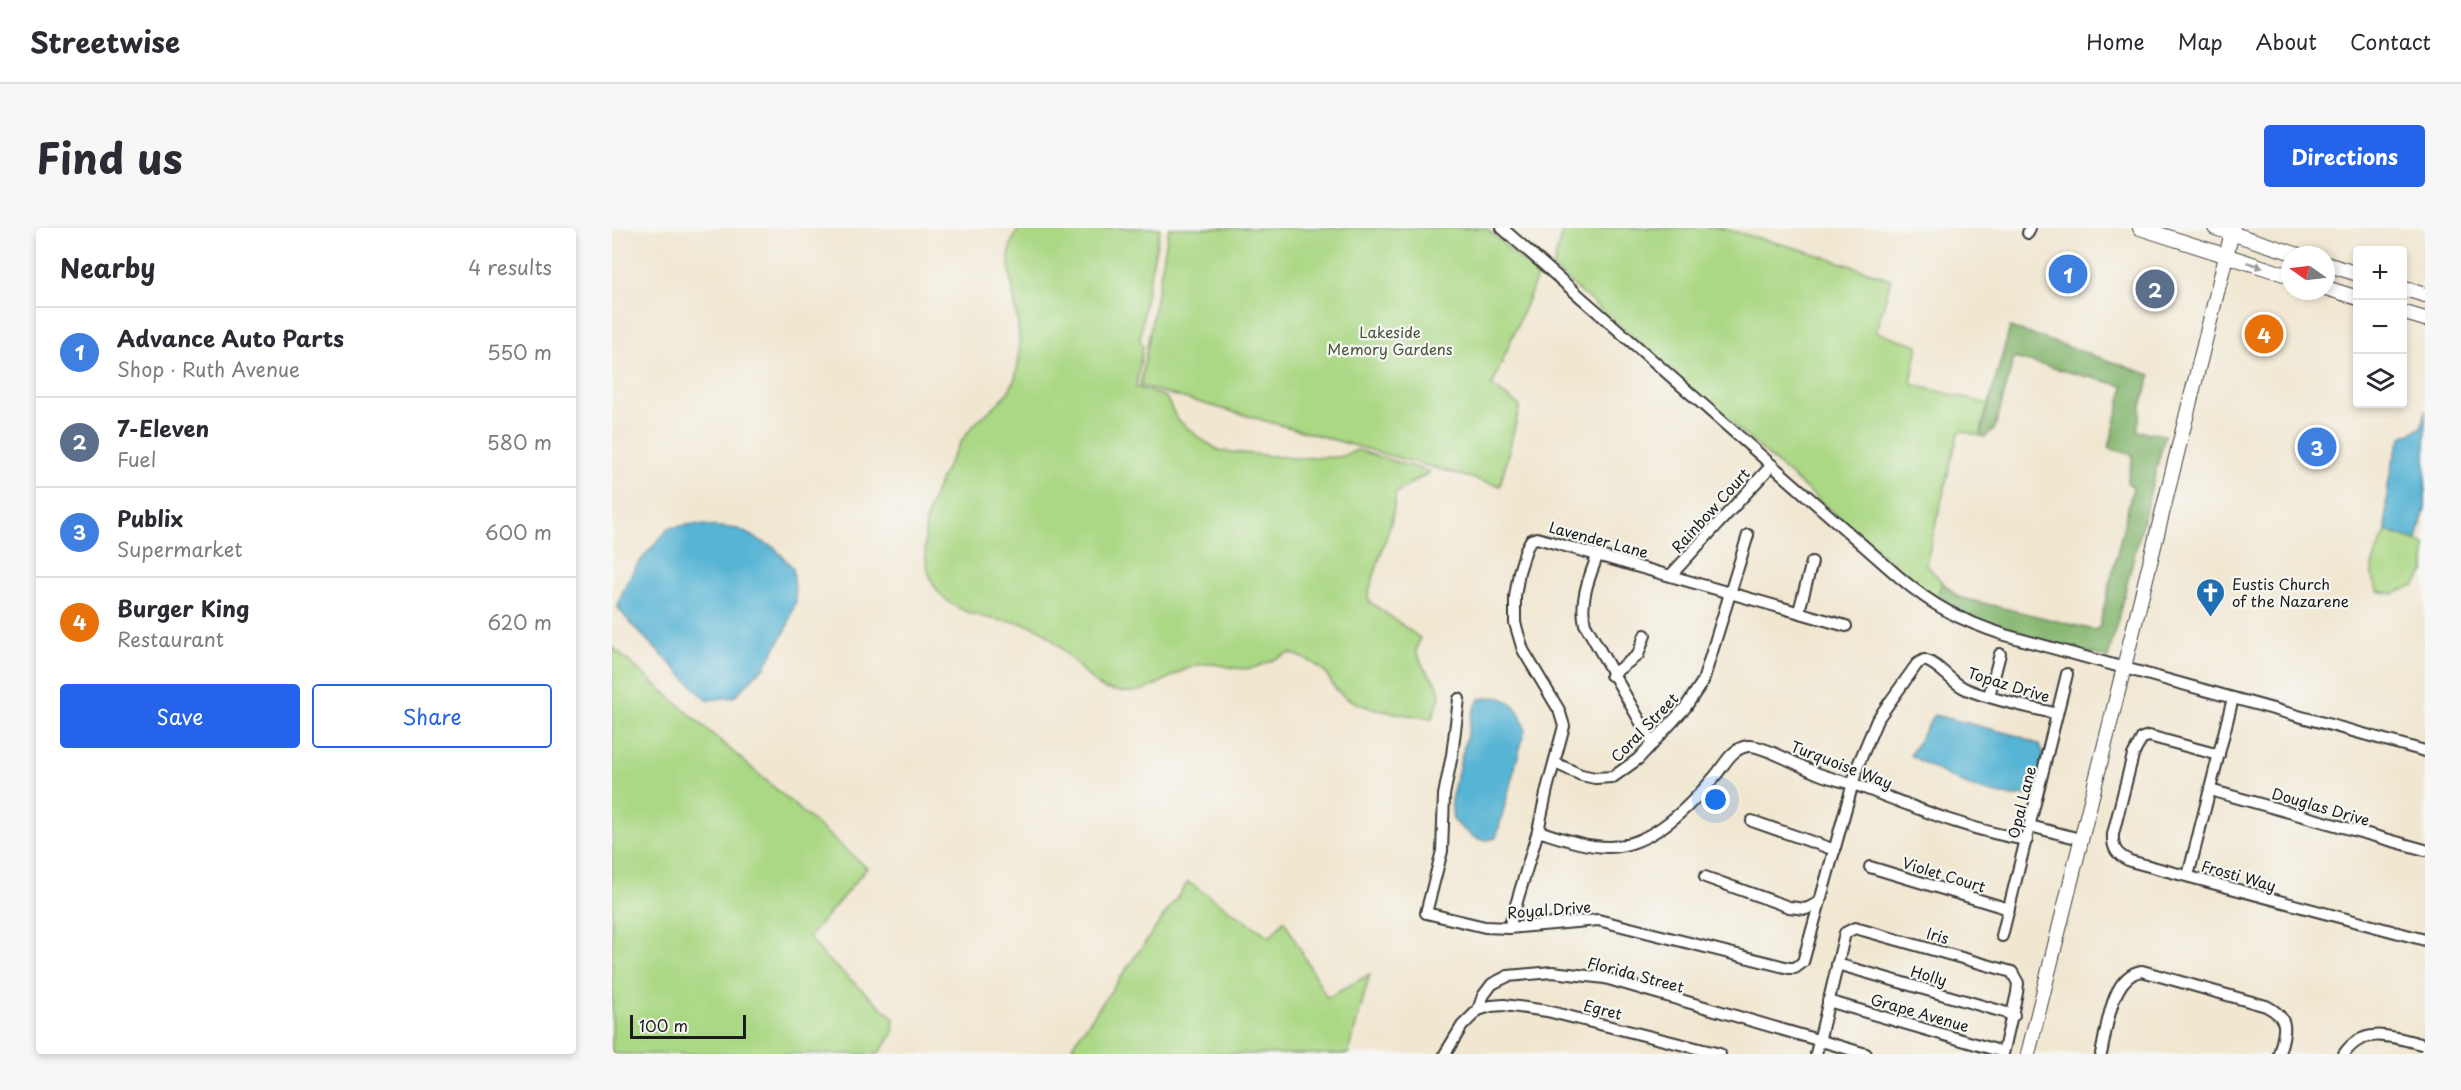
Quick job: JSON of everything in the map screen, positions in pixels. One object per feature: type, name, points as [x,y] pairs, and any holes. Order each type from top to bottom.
[{"type":"main road","points":[[2140,228],[2281,273]]},
{"type":"main road","points":[[2215,228],[2232,231],[2281,249]]},
{"type":"main road","points":[[2028,1054],[2232,231]]},
{"type":"main road","points":[[2335,267],[2353,272]]},
{"type":"main road","points":[[2407,289],[2425,295]]},
{"type":"main road","points":[[2335,291],[2353,296]]},
{"type":"main road","points":[[2407,313],[2425,319]]},
{"type":"street","points":[[1502,228],[1898,576],[1935,605],[1975,625],[2005,635],[2425,751]]},
{"type":"street","name":"Rainbow Court","points":[[1671,575],[1772,465]]},
{"type":"street","name":"Coral Street","points":[[1555,763],[1581,775],[1595,778],[1613,777],[1638,759],[1653,744],[1697,693],[1712,656],[1748,535]]},
{"type":"street","name":"Lavender Lane","points":[[1509,928],[1564,732],[1564,722],[1523,650],[1518,636],[1514,608],[1519,572],[1527,544],[1537,538],[1846,626]]},
{"type":"street","points":[[1598,554],[1585,594],[1583,617],[1611,675],[1653,744]]},
{"type":"street","points":[[1799,611],[1812,562]]},
{"type":"street","points":[[1611,675],[1638,655],[1645,635]]},
{"type":"street","points":[[1989,696],[2000,654]]},
{"type":"street","name":"Topaz Drive","points":[[1924,660],[1933,663],[1963,687],[2057,714]]},
{"type":"street","name":"Royal Drive","points":[[1460,699],[1444,795],[1442,851],[1426,913],[1485,927],[1509,928],[1598,920],[1697,943],[1782,967],[1795,968],[1803,962],[1851,784],[1877,720],[1917,664],[1924,660]]},
{"type":"street","name":"Opal Lane","points":[[2002,936],[2067,674]]},
{"type":"street","name":"Frosti Way","points":[[2234,698],[2188,876],[2425,940]]},
{"type":"street","points":[[2188,876],[2130,861],[2117,854],[2114,849],[2113,834],[2133,755],[2138,741],[2149,736],[2219,755]]},
{"type":"street","name":"Turquoise Way","points":[[1538,831],[1581,844],[1621,846],[1633,842],[1647,836],[1674,817],[1713,779],[1735,752],[1748,746],[1762,747],[1795,764],[1983,831],[2027,840]]},
{"type":"street","name":"Douglas Drive","points":[[2210,790],[2425,849]]},
{"type":"street","points":[[1752,821],[1835,850]]},
{"type":"street","points":[[2030,826],[2080,840]]},
{"type":"street","name":"Violet Court","points":[[1870,867],[2009,909]]},
{"type":"street","points":[[1706,876],[1789,907],[1806,909],[1820,902]]},
{"type":"street","name":"Iris","points":[[1837,964],[1845,933],[1855,928],[2008,970],[2018,983],[2014,1015],[2003,1053]]},
{"type":"street","points":[[1816,1054],[1837,964]]},
{"type":"street","name":"Holly","points":[[1837,964],[2014,1015]]},
{"type":"street","points":[[2101,1054],[2120,986],[2129,975],[2142,971],[2274,1010],[2281,1016],[2285,1028],[2279,1054]]},
{"type":"street","name":"Florida Street","points":[[1445,1054],[1462,1026],[1478,1010],[1486,990],[1499,980],[1508,976],[1564,972],[1605,978],[1866,1054]]},
{"type":"street","name":"Grape Avenue","points":[[1828,1001],[2003,1053]]},
{"type":"street","name":"Egret","points":[[1478,1010],[1491,1005],[1504,1005],[1547,1011],[1716,1054]]},
{"type":"street","points":[[2344,1054],[2358,1038],[2368,1036],[2392,1037],[2425,1045]]},
{"type":"green space","points":[[1019,228],[1160,228],[1145,299],[1140,340],[1143,346],[1136,387],[1166,397],[1177,419],[1220,451],[1293,458],[1340,457],[1357,450],[1430,472],[1396,493],[1392,519],[1368,595],[1369,601],[1420,638],[1416,651],[1424,668],[1438,685],[1440,696],[1432,719],[1377,710],[1357,703],[1339,692],[1319,667],[1290,653],[1262,665],[1245,669],[1202,664],[1151,687],[1133,692],[1105,689],[1091,679],[1057,644],[1037,628],[979,616],[950,603],[940,594],[927,568],[925,551],[925,532],[930,506],[942,476],[958,447],[973,426],[1004,397],[1016,375],[1019,341],[1009,258],[1011,244]]},
{"type":"green space","name":"Lakeside Memory Gardens","points":[[1169,228],[1486,228],[1538,275],[1492,386],[1520,406],[1500,486],[1140,386]]},
{"type":"green space","points":[[1563,228],[1721,228],[1803,250],[1891,279],[1876,332],[1918,345],[1911,384],[1988,404],[1980,436],[1962,431],[1958,434],[1926,564],[1942,582],[1936,602],[1553,268]]},
{"type":"green space","points":[[2010,327],[2151,375],[2141,406],[2137,431],[2165,435],[2108,658],[2006,631],[1976,621],[1936,602],[1942,582],[1958,597],[2094,630],[2099,628],[2133,487],[2127,483],[2133,455],[2109,448],[2124,386],[2014,358],[1995,428],[1985,437],[1980,436]]},
{"type":"green space","points":[[2386,531],[2425,544],[2425,571],[2415,585],[2393,594],[2378,591],[2372,575],[2373,561]]},
{"type":"green space","points":[[612,647],[867,868],[809,937],[825,957],[894,1018],[893,1034],[878,1054],[612,1054]]},
{"type":"green space","points":[[1188,882],[1270,937],[1284,920],[1327,998],[1370,974],[1348,1054],[1081,1054],[1072,1046]]},
{"type":"water","points":[[2425,410],[2425,507],[2417,540],[2386,531],[2386,507],[2388,483],[2397,448],[2402,437],[2421,428]]},
{"type":"water","points":[[694,524],[738,529],[775,548],[793,568],[796,600],[787,628],[765,666],[734,697],[707,700],[618,608],[631,574],[669,528]]},
{"type":"water","points":[[1497,697],[1513,705],[1525,730],[1496,838],[1483,840],[1468,833],[1453,820],[1451,800],[1472,714],[1479,699]]},
{"type":"water","points":[[1934,715],[2019,736],[2040,745],[2044,756],[2032,793],[2018,796],[2002,795],[1969,786],[1910,755]]},
{"type":"place","name":"Advance Auto Parts","points":[[2068,274]]},
{"type":"place","name":"7-Eleven","points":[[2155,289]]},
{"type":"place","name":"Burger King","points":[[2264,334]]},
{"type":"place","name":"Publix","points":[[2317,447]]},
{"type":"place","name":"Eustis Church of the Nazarene","points":[[2211,618]]}]
